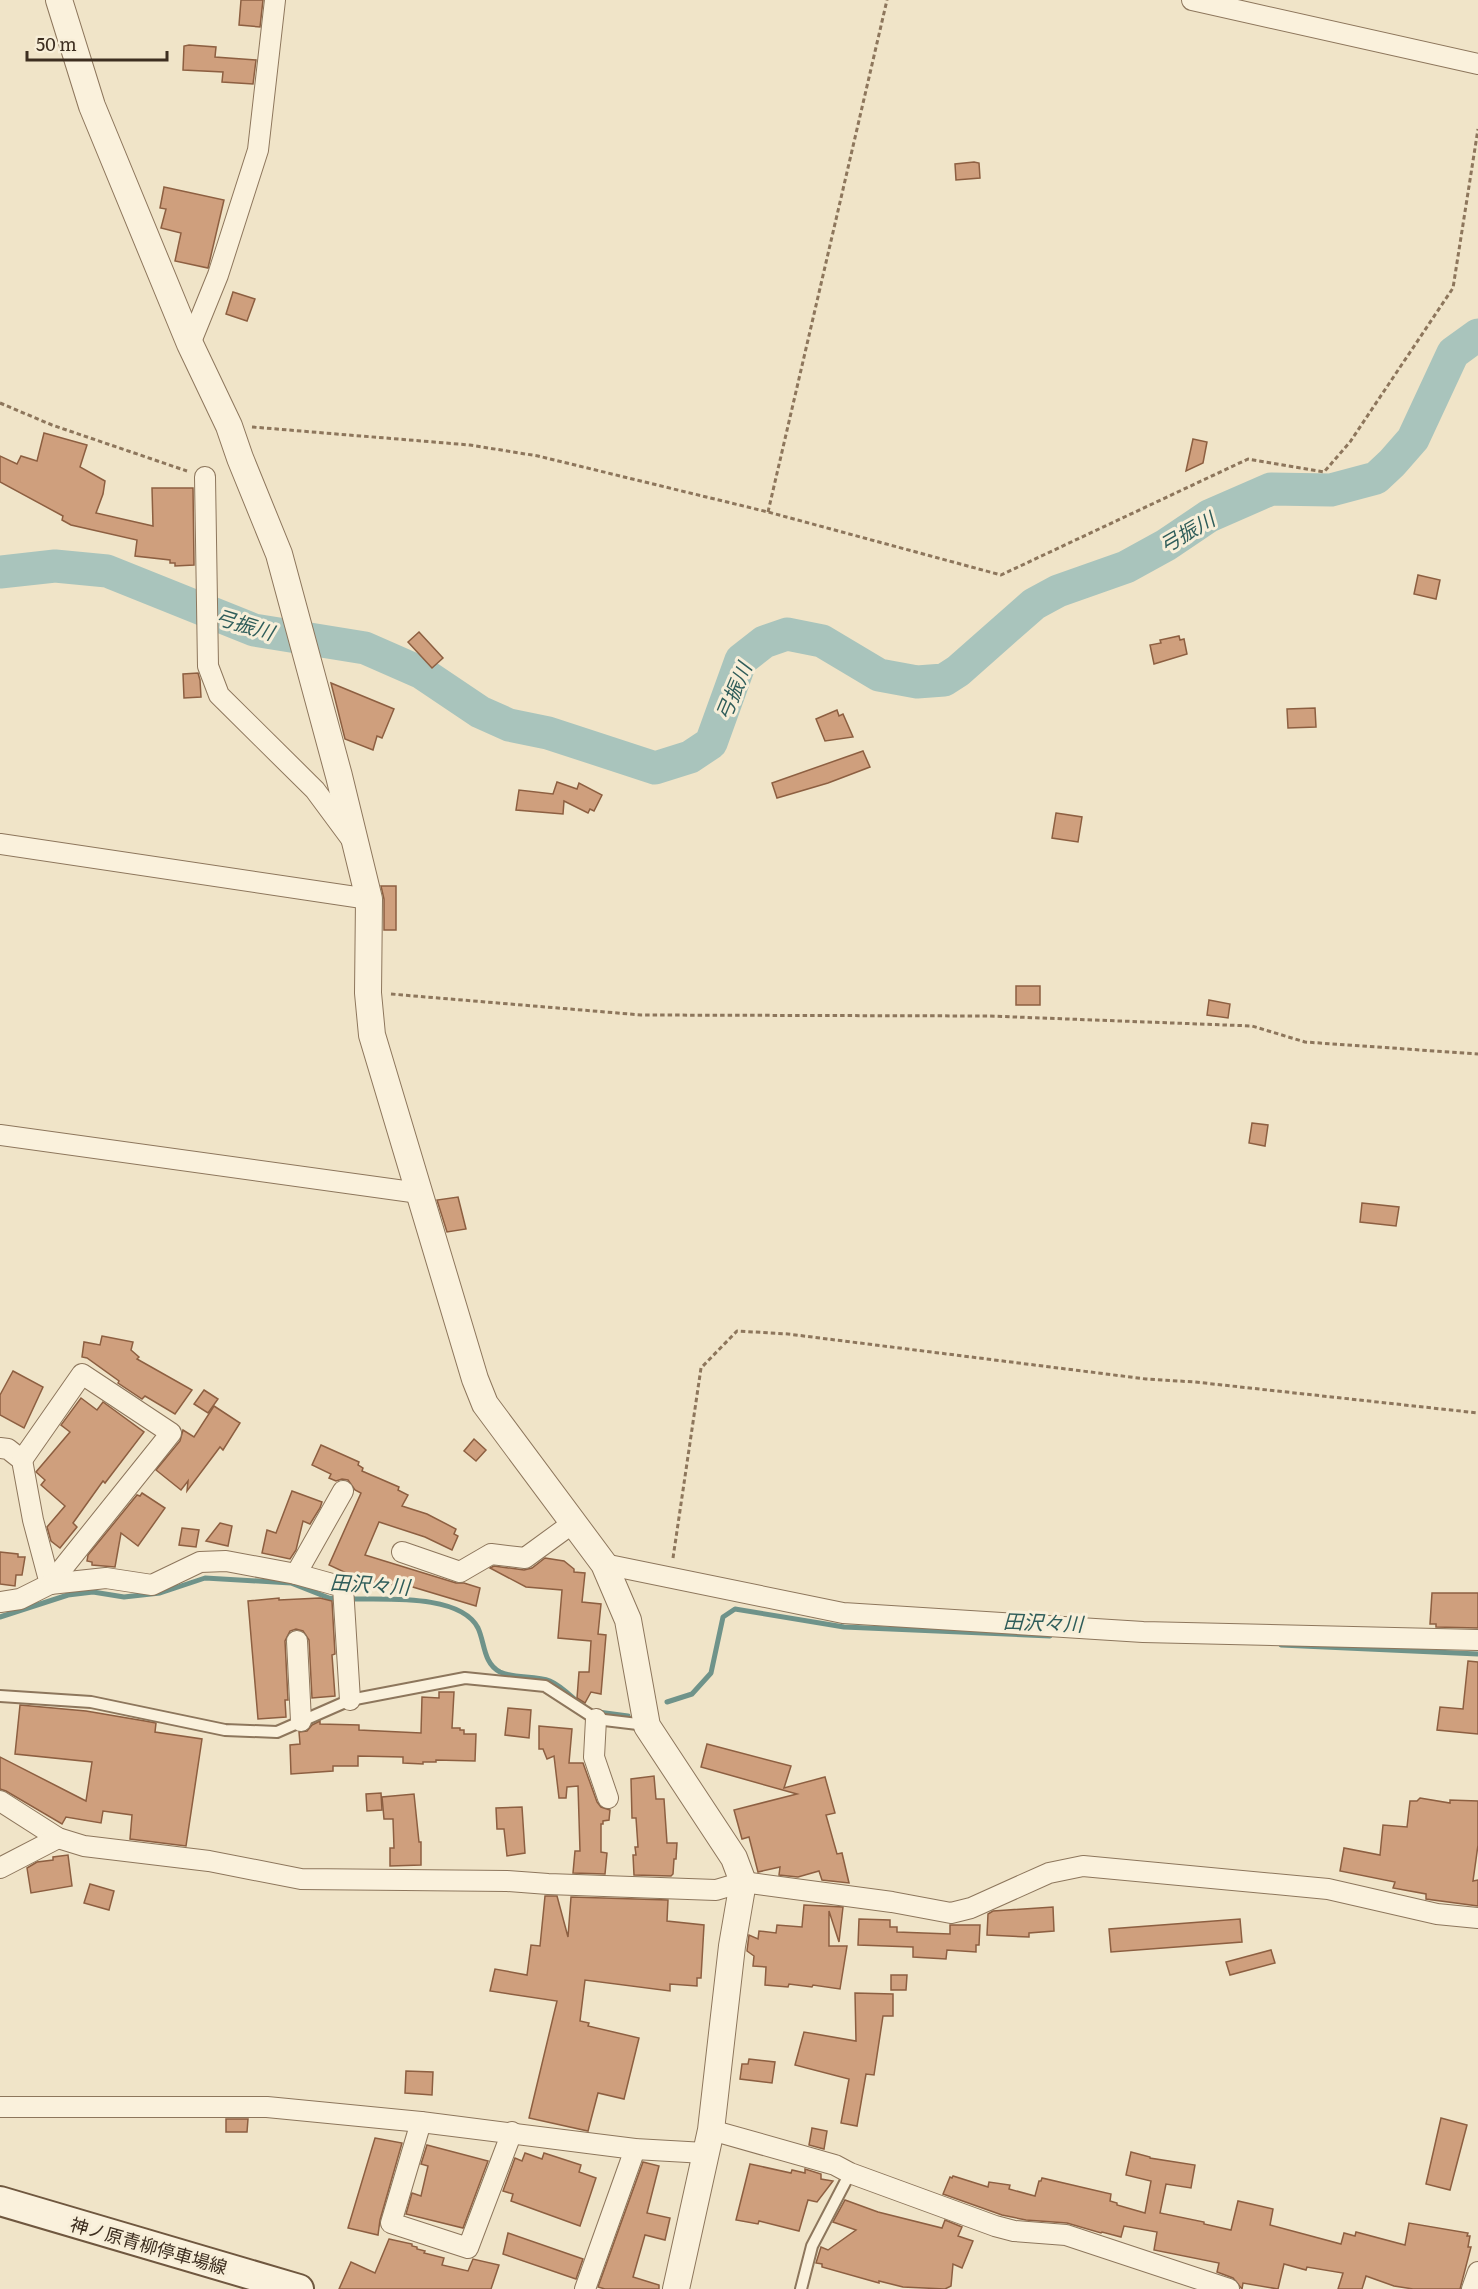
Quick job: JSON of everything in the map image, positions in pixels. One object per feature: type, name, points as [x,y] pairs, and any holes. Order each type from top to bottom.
[{"type":"main road","name":"神ノ原青柳停車場線","points":[[0,2201],[299,2289]]},
{"type":"street","points":[[59,0],[92,106],[190,344],[229,426],[279,554],[339,776],[369,899],[368,993],[372,1035],[475,1379],[485,1404],[604,1564],[628,1620],[647,1725],[734,1858],[743,1882],[732,1946],[708,2142],[676,2289]]},
{"type":"street","points":[[190,344],[218,275],[258,150],[275,0]]},
{"type":"street","points":[[1192,0],[1478,64]]},
{"type":"street","points":[[205,477],[208,666],[219,695],[315,790],[354,843]]},
{"type":"street","points":[[0,844],[369,899]]},
{"type":"street","points":[[0,1135],[419,1193]]},
{"type":"street","points":[[22,1460],[82,1374],[171,1433],[50,1584]]},
{"type":"street","points":[[0,1448],[8,1449],[22,1460],[33,1520],[50,1584]]},
{"type":"street","points":[[296,1574],[343,1491]]},
{"type":"street","points":[[402,1552],[460,1572],[491,1554],[525,1558],[573,1523]]},
{"type":"street","points":[[0,1602],[20,1599],[50,1584],[106,1578],[152,1585],[200,1562],[218,1561],[296,1574],[343,1587],[350,1700]]},
{"type":"street","points":[[604,1564],[843,1613],[1143,1632],[1478,1640]]},
{"type":"street","points":[[297,1641],[301,1721]]},
{"type":"street","points":[[596,1719],[594,1757],[608,1798]]},
{"type":"street","points":[[0,1801],[58,1838],[84,1846],[209,1861],[301,1879],[507,1881],[716,1890],[743,1882],[892,1902],[951,1913],[971,1908],[1049,1873],[1083,1866],[1328,1889],[1437,1914],[1478,1918]]},
{"type":"street","points":[[0,1868],[58,1838]]},
{"type":"street","points":[[0,2107],[267,2107],[421,2122],[635,2149],[708,2142],[835,2165],[850,2173],[994,2226],[1014,2231],[1066,2235],[1199,2285],[1229,2289]]},
{"type":"street","points":[[421,2122],[391,2223],[468,2248],[512,2133]]},
{"type":"street","points":[[585,2289],[635,2149]]},
{"type":"street","points":[[1472,2289],[1478,2272]]},
{"type":"lane","points":[[0,1696],[91,1702],[225,1730],[277,1732],[350,1700],[465,1678],[545,1686],[596,1719],[647,1725]]},
{"type":"lane","points":[[801,2289],[812,2246],[850,2173]]},
{"type":"path","points":[[768,512],[887,0]]},
{"type":"path","points":[[229,426],[470,445],[538,456],[768,512],[1001,575],[1248,459],[1324,472],[1350,442],[1453,288],[1478,129]]},
{"type":"path","points":[[0,403],[52,425],[205,477]]},
{"type":"path","points":[[368,993],[641,1015],[989,1016],[1252,1026],[1305,1042],[1478,1054]]},
{"type":"path","points":[[670,1578],[701,1368],[737,1331],[799,1336],[1146,1379],[1195,1382],[1478,1413]]},
{"type":"building","points":[[241,0],[263,0],[260,27],[239,25]]},
{"type":"building","points":[[184,46],[216,47],[215,57],[256,60],[253,84],[222,82],[223,72],[183,70]]},
{"type":"building","points":[[979,163],[980,178],[956,180],[955,164]]},
{"type":"building","points":[[164,187],[224,200],[208,268],[175,261],[181,233],[161,228],[166,209],[160,208]]},
{"type":"building","points":[[233,292],[255,299],[247,321],[226,314]]},
{"type":"building","points":[[44,433],[87,445],[80,467],[105,481],[96,513],[153,526],[152,488],[193,488],[194,565],[175,566],[175,563],[170,563],[170,560],[135,556],[137,540],[71,525],[62,520],[63,516],[0,482],[0,456],[17,464],[21,456],[37,461]]},
{"type":"building","points":[[1193,439],[1207,442],[1203,463],[1186,471]]},
{"type":"building","points":[[1418,575],[1440,580],[1436,599],[1414,594]]},
{"type":"building","points":[[419,632],[443,658],[432,668],[408,642]]},
{"type":"building","points":[[1179,636],[1180,640],[1184,639],[1187,654],[1154,664],[1150,645],[1161,643],[1160,640]]},
{"type":"building","points":[[198,673],[201,697],[184,698],[183,674]]},
{"type":"building","points":[[331,683],[394,709],[382,738],[377,736],[373,750],[345,739]]},
{"type":"building","points":[[1315,708],[1316,727],[1288,728],[1287,709]]},
{"type":"building","points":[[837,710],[839,716],[843,714],[853,737],[825,741],[816,719]]},
{"type":"building","points":[[863,751],[870,767],[828,783],[777,798],[772,783]]},
{"type":"building","points":[[557,782],[577,789],[579,783],[602,795],[594,811],[590,809],[588,813],[564,801],[563,814],[516,810],[519,790],[553,794]]},
{"type":"building","points":[[1056,813],[1082,817],[1078,842],[1052,838]]},
{"type":"building","points":[[381,886],[396,886],[396,930],[384,930],[384,899]]},
{"type":"building","points":[[1016,986],[1040,986],[1040,1005],[1016,1005]]},
{"type":"building","points":[[1209,1000],[1230,1004],[1228,1018],[1207,1015]]},
{"type":"building","points":[[1252,1123],[1268,1125],[1265,1146],[1249,1143]]},
{"type":"building","points":[[458,1197],[466,1229],[447,1232],[437,1200]]},
{"type":"building","points":[[1362,1203],[1399,1207],[1396,1226],[1360,1222]]},
{"type":"building","points":[[102,1336],[133,1342],[131,1350],[139,1357],[137,1359],[192,1390],[175,1414],[145,1396],[142,1399],[87,1358],[82,1357],[84,1342],[100,1345]]},
{"type":"building","points":[[13,1371],[43,1387],[24,1428],[0,1415],[0,1395]]},
{"type":"building","points":[[204,1390],[218,1399],[208,1413],[194,1404]]},
{"type":"building","points":[[81,1398],[97,1410],[103,1402],[144,1432],[105,1483],[103,1481],[73,1523],[77,1527],[60,1548],[51,1541],[47,1527],[65,1506],[41,1485],[45,1480],[36,1472],[70,1432],[61,1425]]},
{"type":"building","points":[[214,1406],[240,1423],[223,1450],[220,1447],[187,1491],[188,1481],[181,1490],[156,1470],[180,1441],[183,1430],[194,1437]]},
{"type":"building","points":[[474,1439],[486,1450],[476,1461],[464,1451]]},
{"type":"building","points":[[321,1445],[359,1462],[358,1465],[363,1468],[362,1471],[399,1487],[398,1490],[408,1495],[402,1506],[427,1514],[456,1529],[454,1534],[458,1536],[452,1550],[425,1537],[379,1522],[365,1555],[456,1583],[480,1588],[476,1606],[396,1582],[395,1585],[380,1584],[357,1578],[329,1565],[361,1493],[355,1490],[348,1480],[336,1481],[329,1478],[331,1474],[312,1465]]},
{"type":"building","points":[[292,1491],[322,1502],[320,1508],[310,1524],[303,1521],[296,1550],[290,1559],[262,1553],[267,1530],[276,1533]]},
{"type":"building","points":[[142,1493],[165,1508],[138,1546],[121,1533],[115,1567],[92,1565],[92,1562],[87,1561],[88,1555],[137,1495],[140,1496]]},
{"type":"building","points":[[220,1523],[232,1526],[228,1546],[206,1541]]},
{"type":"building","points":[[182,1528],[199,1530],[196,1547],[179,1545]]},
{"type":"building","points":[[0,1552],[25,1557],[22,1575],[16,1575],[15,1586],[0,1584]]},
{"type":"building","points":[[545,1558],[564,1561],[574,1569],[574,1572],[585,1573],[582,1602],[601,1604],[598,1634],[606,1635],[601,1694],[591,1692],[585,1703],[577,1698],[579,1672],[589,1672],[591,1641],[558,1638],[562,1590],[526,1587],[490,1568],[494,1566],[524,1570],[532,1568]]},
{"type":"building","points":[[1432,1593],[1478,1593],[1478,1628],[1436,1627],[1436,1624],[1430,1624]]},
{"type":"building","points":[[279,1598],[279,1600],[320,1598],[332,1601],[335,1696],[312,1698],[309,1640],[303,1631],[296,1629],[290,1631],[285,1641],[288,1700],[285,1700],[286,1717],[258,1719],[248,1601]]},
{"type":"building","points":[[1468,1661],[1478,1662],[1478,1734],[1437,1730],[1440,1707],[1463,1709]]},
{"type":"building","points":[[439,1692],[454,1692],[452,1728],[464,1730],[464,1734],[476,1734],[475,1761],[436,1760],[436,1762],[423,1762],[423,1764],[403,1763],[403,1757],[358,1756],[358,1766],[333,1766],[333,1771],[291,1774],[290,1745],[300,1744],[299,1732],[307,1731],[320,1721],[320,1724],[359,1725],[359,1730],[421,1733],[422,1697],[439,1698]]},
{"type":"building","points":[[20,1705],[86,1711],[156,1723],[155,1732],[202,1739],[186,1846],[130,1839],[132,1815],[103,1811],[101,1823],[66,1817],[62,1824],[0,1789],[0,1757],[86,1801],[92,1762],[15,1754]]},
{"type":"building","points":[[508,1708],[531,1710],[529,1738],[505,1735]]},
{"type":"building","points":[[539,1726],[572,1729],[569,1763],[583,1763],[597,1802],[601,1807],[610,1810],[609,1820],[601,1824],[601,1852],[607,1853],[605,1874],[573,1873],[575,1851],[580,1851],[578,1786],[567,1787],[566,1798],[559,1798],[554,1756],[547,1759],[543,1749],[539,1749]]},
{"type":"building","points":[[707,1744],[791,1766],[784,1788],[825,1777],[835,1813],[826,1815],[837,1854],[842,1853],[849,1883],[822,1880],[819,1871],[798,1877],[779,1875],[780,1867],[758,1872],[749,1837],[742,1839],[734,1810],[797,1794],[701,1767]]},
{"type":"building","points":[[654,1776],[656,1799],[664,1799],[667,1843],[677,1843],[676,1859],[674,1859],[671,1876],[634,1875],[633,1855],[636,1855],[635,1847],[638,1847],[636,1818],[632,1818],[631,1779]]},
{"type":"building","points":[[381,1793],[382,1810],[367,1811],[366,1794]]},
{"type":"building","points":[[414,1794],[419,1842],[421,1842],[421,1865],[390,1866],[390,1848],[394,1848],[393,1819],[384,1819],[382,1797]]},
{"type":"building","points":[[1420,1798],[1450,1803],[1450,1800],[1478,1801],[1478,1845],[1473,1881],[1478,1880],[1478,1906],[1426,1899],[1426,1894],[1393,1888],[1395,1882],[1340,1871],[1344,1848],[1380,1855],[1383,1825],[1407,1827],[1410,1801],[1417,1801]]},
{"type":"building","points":[[522,1807],[525,1853],[507,1856],[504,1829],[497,1829],[496,1808]]},
{"type":"building","points":[[68,1855],[72,1886],[31,1893],[27,1868],[37,1862]]},
{"type":"building","points":[[90,1884],[114,1891],[109,1910],[84,1903]]},
{"type":"building","points":[[545,1896],[557,1896],[568,1937],[571,1897],[668,1900],[667,1921],[704,1925],[701,1978],[697,1978],[697,1986],[670,1984],[670,1991],[585,1980],[580,2021],[589,2023],[588,2026],[639,2038],[624,2099],[598,2093],[588,2131],[529,2118],[557,2001],[490,1991],[495,1969],[527,1975],[531,1945],[540,1946]]},
{"type":"building","points":[[804,1905],[843,1907],[839,1942],[829,1911],[829,1946],[847,1946],[840,1989],[813,1985],[812,1987],[789,1984],[788,1987],[765,1985],[766,1967],[753,1966],[754,1956],[747,1951],[749,1935],[758,1939],[759,1931],[776,1933],[777,1925],[802,1927]]},
{"type":"building","points":[[1053,1907],[1054,1931],[1029,1933],[1029,1937],[987,1935],[988,1914],[993,1911]]},
{"type":"building","points":[[859,1919],[890,1920],[890,1927],[897,1927],[897,1932],[950,1934],[950,1925],[980,1925],[979,1945],[976,1945],[976,1952],[947,1950],[946,1959],[913,1957],[913,1947],[858,1945]]},
{"type":"building","points":[[1240,1919],[1242,1942],[1111,1952],[1109,1929]]},
{"type":"building","points":[[1271,1950],[1275,1963],[1230,1975],[1226,1962]]},
{"type":"building","points":[[891,1975],[907,1975],[906,1990],[891,1990]]},
{"type":"building","points":[[855,1993],[893,1994],[893,2016],[883,2016],[874,2075],[866,2074],[857,2126],[841,2123],[849,2079],[795,2065],[804,2032],[856,2041]]},
{"type":"building","points":[[749,2059],[775,2062],[772,2083],[740,2079],[742,2064],[748,2064]]},
{"type":"building","points":[[406,2071],[433,2072],[432,2095],[405,2093]]},
{"type":"building","points":[[1441,2118],[1467,2125],[1450,2190],[1426,2184]]},
{"type":"building","points":[[226,2119],[248,2119],[247,2132],[226,2132]]},
{"type":"building","points":[[812,2128],[827,2131],[824,2149],[809,2145]]},
{"type":"building","points":[[375,2138],[402,2143],[380,2220],[378,2235],[348,2228]]},
{"type":"building","points":[[427,2145],[488,2161],[463,2228],[406,2214],[412,2193],[421,2196],[428,2166],[421,2164]]},
{"type":"building","points":[[1131,2152],[1150,2158],[1195,2165],[1191,2188],[1166,2184],[1160,2213],[1204,2222],[1204,2224],[1231,2230],[1238,2201],[1273,2209],[1270,2225],[1341,2244],[1344,2233],[1355,2236],[1356,2232],[1405,2245],[1409,2223],[1468,2233],[1467,2236],[1470,2236],[1468,2247],[1471,2247],[1460,2289],[1413,2289],[1394,2286],[1366,2276],[1362,2289],[1338,2289],[1343,2273],[1307,2267],[1306,2270],[1284,2264],[1278,2289],[1243,2283],[1242,2289],[1233,2278],[1217,2272],[1219,2263],[1154,2250],[1157,2232],[1124,2226],[1121,2237],[1067,2223],[1026,2220],[1002,2215],[943,2194],[950,2177],[953,2176],[988,2187],[989,2182],[1010,2185],[1009,2189],[1035,2196],[1042,2178],[1111,2194],[1110,2201],[1117,2205],[1145,2213],[1151,2181],[1126,2175]]},
{"type":"building","points":[[525,2153],[542,2159],[544,2153],[581,2165],[579,2172],[596,2178],[580,2226],[511,2201],[513,2194],[503,2191],[515,2158],[522,2161]]},
{"type":"building","points":[[643,2162],[659,2166],[647,2213],[670,2218],[665,2240],[645,2235],[633,2277],[659,2285],[659,2289],[598,2287]]},
{"type":"building","points":[[750,2164],[791,2173],[792,2170],[805,2173],[805,2169],[821,2174],[821,2179],[833,2181],[817,2202],[808,2200],[799,2231],[759,2221],[758,2224],[736,2220]]},
{"type":"building","points":[[845,2200],[878,2212],[942,2228],[945,2220],[962,2227],[958,2236],[973,2241],[962,2268],[953,2264],[951,2286],[945,2289],[903,2287],[879,2281],[879,2283],[822,2267],[822,2264],[816,2263],[821,2247],[828,2250],[856,2230],[833,2222]]},
{"type":"building","points":[[508,2233],[583,2259],[576,2279],[503,2254]]},
{"type":"building","points":[[389,2239],[412,2244],[417,2249],[425,2251],[424,2253],[444,2258],[442,2265],[468,2271],[473,2259],[499,2265],[491,2289],[339,2289],[351,2262],[375,2273]]},
{"type":"waterway","name":"弓振川","points":[[0,572],[55,566],[107,571],[254,630],[365,648],[422,673],[480,712],[509,725],[548,733],[655,768],[690,757],[711,743],[741,660],[764,642],[787,634],[822,641],[879,675],[917,682],[944,680],[958,671],[1034,604],[1058,591],[1126,567],[1166,545],[1209,516],[1271,489],[1331,490],[1376,478],[1413,439],[1453,353],[1478,335]]},
{"type":"waterway","name":"田沢々川","points":[[0,1617],[68,1595],[93,1592],[124,1597],[160,1593],[205,1578],[291,1583],[329,1598],[340,1599]]},
{"type":"waterway","name":"田沢々川","points":[[349,1599],[400,1599],[438,1604],[455,1609],[469,1617],[478,1628],[487,1658],[494,1668],[506,1674],[550,1681],[579,1703]]},
{"type":"waterway","name":"田沢々川","points":[[667,1702],[692,1694],[711,1673],[723,1617],[735,1609],[844,1627],[1050,1636]]},
{"type":"waterway","name":"田沢々川","points":[[1281,1645],[1478,1654]]},
{"type":"waterway","name":"田沢々川","points":[[598,1712],[628,1716]]}]
